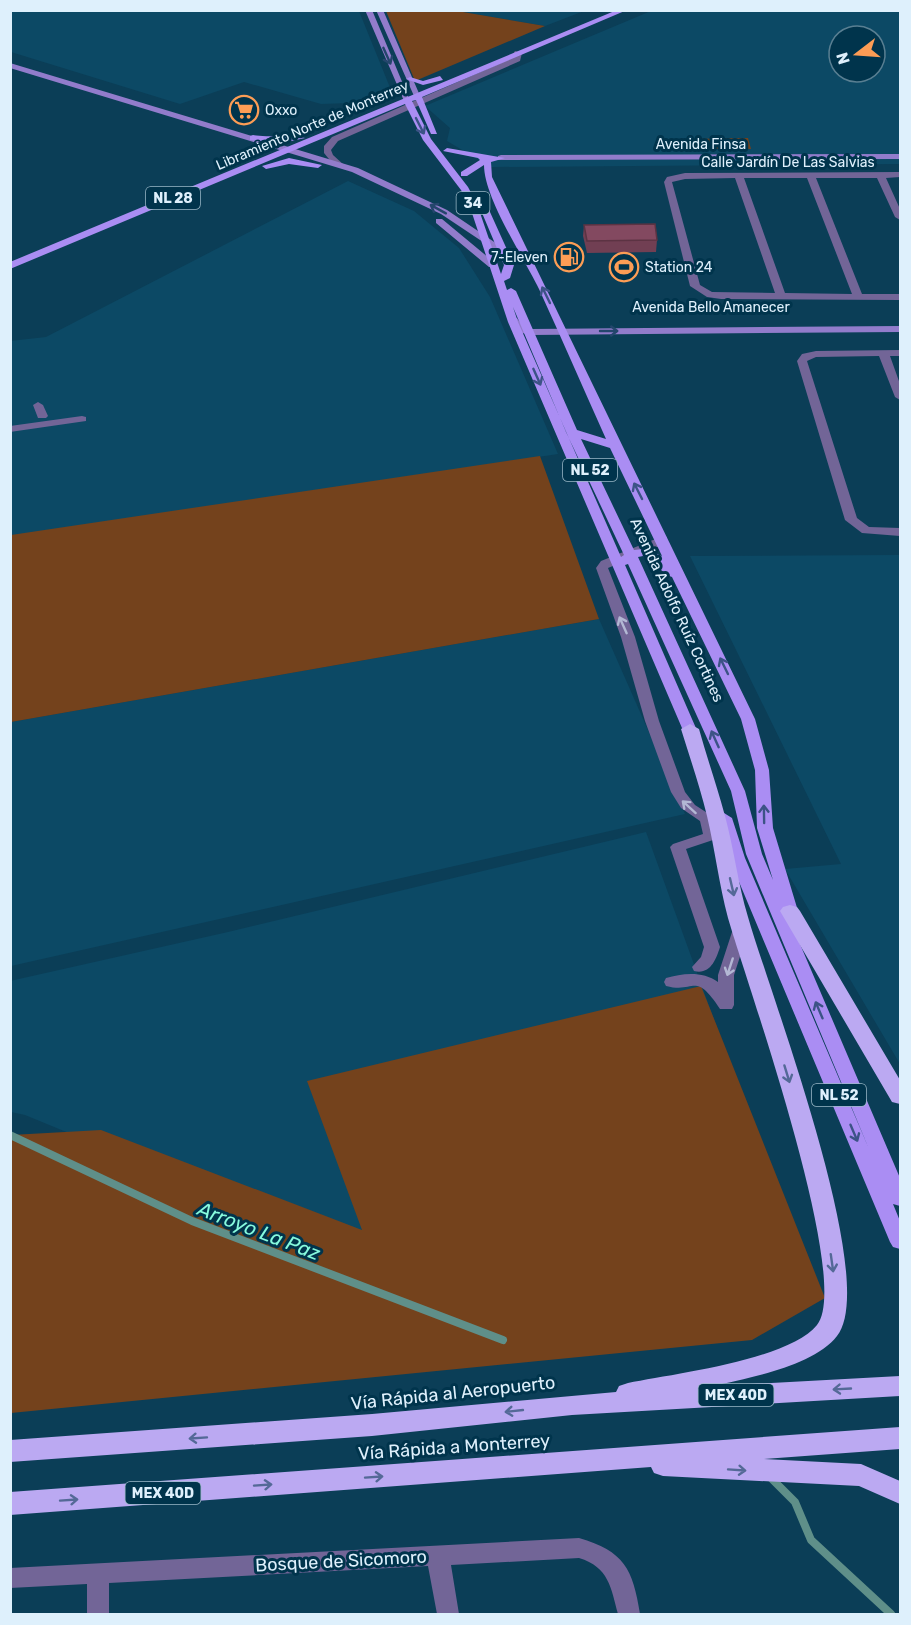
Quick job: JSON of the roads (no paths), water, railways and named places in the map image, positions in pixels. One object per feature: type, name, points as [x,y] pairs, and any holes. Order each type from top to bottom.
[{"type":"highway","points":[[572,1405],[712,1376],[785,1355],[819,1340],[830,1328],[836,1315],[836,1283],[823,1198],[741,929],[715,814],[690,729]]},
{"type":"highway","points":[[790,911],[840,992],[900,1097]]},
{"type":"highway","name":"Vía Rápida al Aeropuerto","points":[[10,1451],[372,1425],[572,1405],[900,1386]]},
{"type":"highway","name":"Vía Rápida a Monterrey","points":[[10,1504],[900,1438]]},
{"type":"highway","points":[[595,1461],[775,1473],[861,1474],[900,1493]]},
{"type":"main road","points":[[276,149],[407,101],[368,10]]},
{"type":"main road","points":[[379,10],[418,96],[491,60]]},
{"type":"main road","points":[[410,79],[418,83],[431,82],[613,10]]},
{"type":"main road","points":[[518,53],[624,10]]},
{"type":"main road","name":"NL 52","points":[[10,66],[253,138],[307,161],[340,165],[406,192],[444,212],[504,252]]},
{"type":"main road","name":"Avenida Adolfo Ruíz Cortines","points":[[418,96],[436,136],[464,174],[490,222],[509,265],[505,278]]},
{"type":"main road","name":"Libramiento Norte de Monterrey","points":[[10,266],[128,217],[254,156],[311,141],[407,101]]},
{"type":"main road","name":"Avenida Adolfo Ruíz Cortines","points":[[407,101],[431,145],[469,197],[492,265],[505,278],[519,326],[572,432],[625,556],[738,791],[754,854],[900,1199]]},
{"type":"main road","name":"NL 52","points":[[143,107],[243,141],[276,149]]},
{"type":"main road","points":[[253,138],[278,141],[301,138]]},
{"type":"main road","points":[[243,141],[254,156]]},
{"type":"main road","points":[[311,141],[309,148],[319,162]]},
{"type":"main road","name":"NL 52","points":[[290,148],[419,208],[448,226],[492,265]]},
{"type":"main road","points":[[447,151],[484,158]]},
{"type":"main road","points":[[10,256],[254,156],[307,161]]},
{"type":"main road","name":"Avenida Finsa","points":[[484,158],[900,157]]},
{"type":"main road","points":[[464,174],[484,158]]},
{"type":"main road","points":[[484,158],[488,177],[514,235],[561,326],[615,446],[663,540],[748,719],[757,744],[762,770],[765,828],[790,911]]},
{"type":"main road","points":[[128,217],[196,195],[271,164],[289,161],[319,162]]},
{"type":"main road","points":[[490,222],[514,235]]},
{"type":"main road","points":[[492,265],[625,556],[643,553],[664,560],[692,608],[701,618]]},
{"type":"main road","name":"Avenida Bello Amanecer","points":[[519,326],[900,324]]},
{"type":"main road","points":[[572,432],[615,446]]},
{"type":"main road","name":"NL 52","points":[[625,556],[622,564],[625,584],[690,729],[738,858],[897,1235]]},
{"type":"street","points":[[340,165],[328,156],[328,146],[331,142],[418,96],[513,61],[517,59],[518,53]]},
{"type":"street","points":[[880,175],[900,218]]},
{"type":"street","name":"Calle Jardín De Las Salvias","points":[[781,297],[710,295],[695,286],[668,182],[676,177],[900,175]]},
{"type":"street","points":[[739,176],[781,297],[900,297]]},
{"type":"street","points":[[810,176],[858,297]]},
{"type":"street","points":[[882,353],[900,397]]},
{"type":"street","points":[[900,353],[806,356],[802,361],[849,514],[857,526],[876,532],[900,532]]},
{"type":"street","points":[[10,420],[40,411],[81,415],[10,429]]},
{"type":"street","points":[[663,540],[602,568],[628,637],[670,772],[682,802],[693,812],[707,819],[711,830],[711,836],[678,847],[712,947],[708,959],[700,967]]},
{"type":"street","points":[[672,982],[696,978],[704,980],[718,992],[726,1005],[726,975],[741,929]]},
{"type":"street","name":"Bosque de Sicomoro","points":[[10,1578],[438,1556],[555,1547],[579,1548],[597,1552],[615,1567],[621,1580],[629,1614]]},
{"type":"street","points":[[438,1556],[448,1614]]},
{"type":"street","points":[[98,1573],[98,1614]]},
{"type":"waterway","name":"Arroyo La Paz","points":[[10,1135],[192,1221],[503,1340]]},
{"type":"waterway","name":"Arroyo La Paz","points":[[772,1479],[795,1502],[811,1540],[891,1614]]},
{"type":"place","name":"Oxxo","points":[[244,110]]},
{"type":"place","name":"7-Eleven","points":[[569,257]]},
{"type":"place","name":"Station 24","points":[[624,267]]}]
